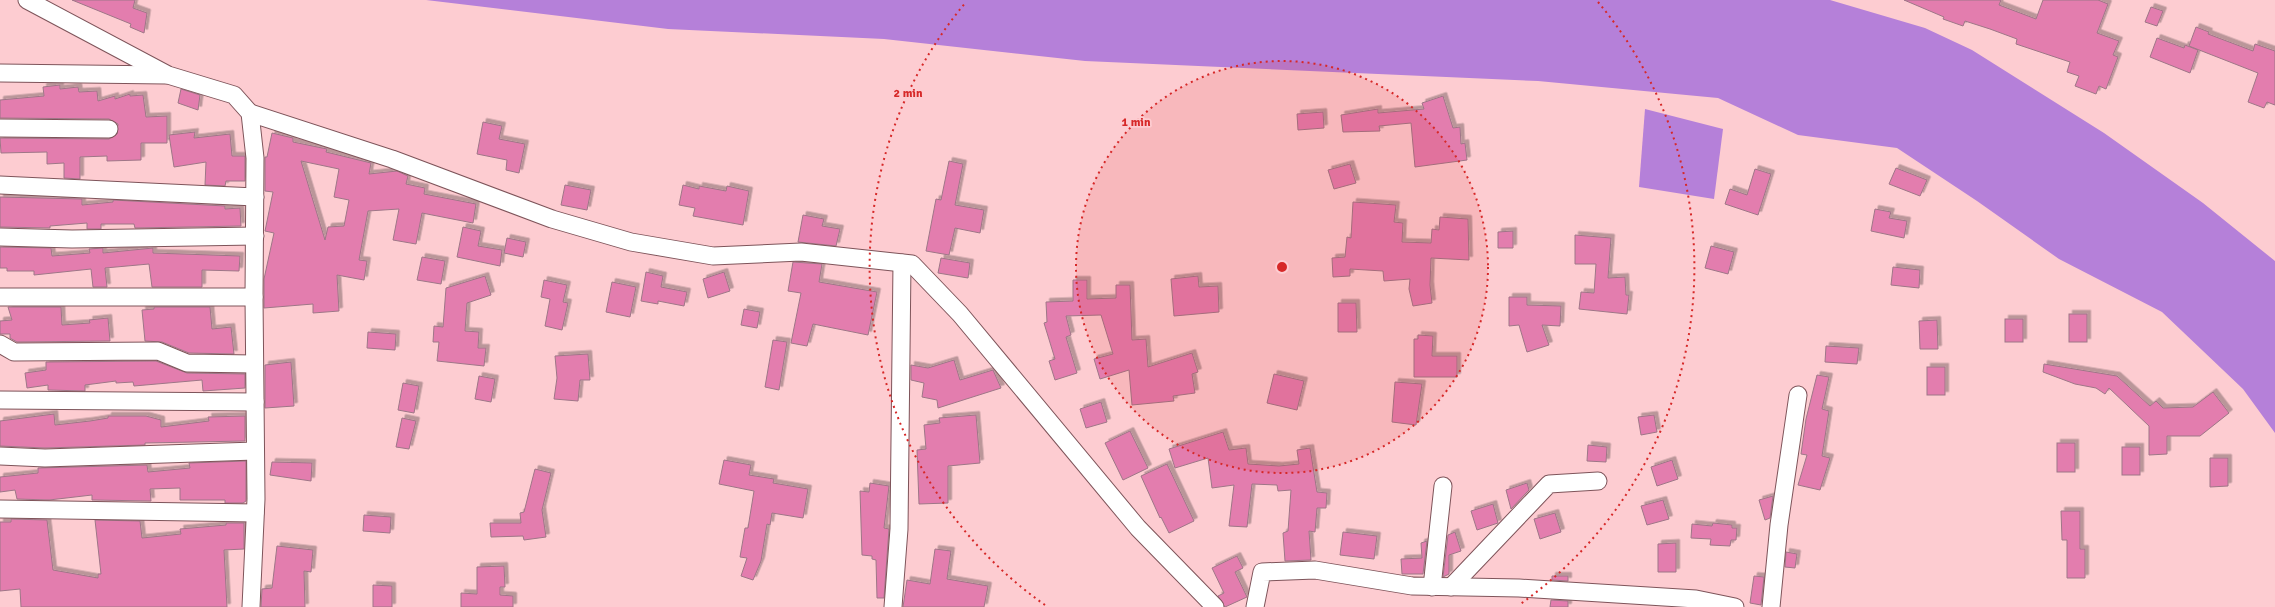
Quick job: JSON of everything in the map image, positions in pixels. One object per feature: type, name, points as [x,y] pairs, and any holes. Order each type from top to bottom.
[{"type":"street","points":[[26,0],[168,75],[234,95],[250,113],[392,159],[552,219],[631,242],[713,256],[801,252],[912,264],[960,314],[1138,528],[1215,607]]},
{"type":"street","points":[[0,73],[168,75]]},
{"type":"street","points":[[250,113],[256,158],[254,236],[255,513],[250,607]]},
{"type":"street","points":[[0,128],[109,129]]},
{"type":"street","points":[[0,185],[255,197]]},
{"type":"street","points":[[0,237],[72,239],[254,236]]},
{"type":"street","points":[[893,607],[899,529],[902,263]]},
{"type":"street","points":[[0,297],[254,297]]},
{"type":"street","points":[[0,344],[14,352],[158,351],[187,363],[254,364]]},
{"type":"street","points":[[1771,607],[1779,525],[1798,395]]},
{"type":"street","points":[[0,400],[255,402]]},
{"type":"street","points":[[0,456],[45,458],[255,451]]},
{"type":"street","points":[[1451,587],[1549,484],[1598,481]]},
{"type":"street","points":[[1432,587],[1443,486]]},
{"type":"street","points":[[0,509],[255,513]]},
{"type":"street","points":[[1255,607],[1262,572],[1315,570],[1412,586],[1519,588],[1696,599],[1735,607]]},
{"type":"shaded area","points":[[426,0],[1830,0],[1925,28],[1972,50],[2104,133],[2203,203],[2275,261],[2275,433],[2243,389],[2162,312],[2059,259],[1977,201],[1897,148],[1798,135],[1718,98],[1538,81],[1085,61],[884,39],[668,29]]},
{"type":"shaded area","points":[[1645,109],[1723,129],[1714,199],[1639,187]]},
{"type":"building","points":[[72,0],[135,0],[133,8],[147,13],[144,33],[130,27],[131,24]]},
{"type":"building","points":[[1904,0],[2001,0],[1999,5],[2036,19],[2043,0],[2098,0],[2108,4],[2097,33],[2119,41],[2113,55],[2118,57],[2106,89],[2099,86],[2096,94],[2075,86],[2079,76],[2067,72],[2070,62],[2016,44],[2017,39],[1990,29],[1965,21],[1963,26],[1943,19],[1944,17]]},
{"type":"building","points":[[2151,7],[2163,11],[2157,26],[2145,22]]},
{"type":"building","points":[[2196,27],[2209,32],[2208,34],[2253,51],[2255,44],[2275,51],[2275,105],[2267,102],[2264,108],[2248,102],[2258,73],[2189,46]]},
{"type":"building","points":[[2157,38],[2184,48],[2185,45],[2198,50],[2190,73],[2150,57]]},
{"type":"building","points":[[60,85],[60,89],[78,87],[79,92],[97,91],[98,101],[115,96],[115,99],[130,94],[130,96],[143,95],[146,117],[167,116],[167,143],[141,143],[141,160],[107,161],[107,156],[80,157],[80,179],[64,178],[64,163],[47,164],[47,152],[1,153],[0,138],[109,139],[117,134],[118,124],[109,119],[0,118],[0,100],[44,96],[43,87]]},
{"type":"building","points":[[181,89],[200,95],[198,110],[178,103]]},
{"type":"building","points":[[1443,96],[1453,128],[1460,127],[1461,144],[1465,143],[1467,160],[1415,167],[1411,123],[1379,126],[1380,131],[1343,132],[1341,115],[1378,109],[1378,113],[1424,109],[1422,103]]},
{"type":"building","points":[[1323,112],[1324,128],[1298,130],[1297,114]]},
{"type":"building","points":[[483,122],[502,126],[499,139],[525,144],[519,173],[506,170],[507,160],[477,154]]},
{"type":"building","points":[[195,132],[194,138],[230,134],[232,156],[245,156],[245,181],[226,181],[225,186],[205,185],[206,162],[174,167],[169,135]]},
{"type":"building","points":[[272,133],[293,138],[293,142],[327,149],[326,152],[371,163],[369,174],[397,171],[408,176],[406,184],[425,188],[424,194],[476,204],[473,223],[422,213],[416,244],[393,240],[399,209],[368,211],[359,260],[367,261],[364,280],[337,275],[339,311],[313,313],[313,304],[264,308],[264,279],[274,233],[265,231],[273,192],[265,191],[265,157],[267,157]],"holes":[[[301,161],[339,169],[334,197],[349,200],[344,226],[328,227],[325,240]]]},
{"type":"building","points":[[949,161],[963,164],[955,205],[984,210],[980,233],[955,228],[949,255],[926,251],[936,199],[941,200]]},
{"type":"building","points":[[1350,164],[1356,183],[1334,189],[1328,170]]},
{"type":"building","points":[[1896,168],[1927,180],[1920,196],[1889,184]]},
{"type":"building","points":[[1755,169],[1771,174],[1758,215],[1725,204],[1730,189],[1747,195]]},
{"type":"building","points":[[565,185],[591,190],[587,210],[561,205]]},
{"type":"building","points":[[683,185],[699,189],[699,186],[726,191],[727,186],[749,191],[743,225],[693,216],[695,208],[679,205]]},
{"type":"building","points":[[0,197],[82,199],[82,205],[113,202],[113,200],[225,206],[225,209],[240,208],[241,226],[135,228],[134,224],[101,224],[101,229],[87,229],[87,223],[50,226],[50,228],[0,227]]},
{"type":"building","points":[[1353,202],[1396,205],[1394,222],[1403,223],[1402,242],[1431,243],[1432,229],[1439,230],[1440,217],[1468,219],[1469,260],[1431,258],[1430,285],[1432,303],[1413,306],[1409,289],[1410,279],[1384,281],[1383,271],[1350,269],[1350,276],[1333,277],[1332,258],[1345,257],[1347,237],[1351,238]]},
{"type":"building","points":[[1875,209],[1891,212],[1889,218],[1907,221],[1904,238],[1871,231]]},
{"type":"building","points":[[803,215],[824,219],[822,226],[840,229],[836,246],[798,242]]},
{"type":"building","points":[[463,227],[481,231],[478,246],[502,250],[500,266],[457,257]]},
{"type":"building","points":[[1513,231],[1513,248],[1498,248],[1498,232]]},
{"type":"building","points":[[1575,235],[1611,238],[1608,278],[1625,277],[1626,295],[1629,295],[1627,314],[1579,309],[1581,292],[1594,293],[1596,264],[1575,264]]},
{"type":"building","points":[[507,238],[526,242],[523,257],[504,253]]},
{"type":"building","points":[[1711,246],[1734,252],[1728,274],[1705,268]]},
{"type":"building","points":[[0,247],[51,248],[52,256],[90,253],[89,249],[103,248],[103,253],[153,248],[153,253],[240,256],[239,271],[202,270],[202,287],[152,287],[149,264],[105,268],[107,287],[93,287],[91,269],[34,275],[34,271],[7,271],[7,268],[0,268]]},
{"type":"building","points":[[422,257],[445,261],[441,284],[417,280]]},
{"type":"building","points":[[941,258],[970,263],[968,278],[938,273]]},
{"type":"building","points":[[793,262],[822,264],[819,282],[877,292],[868,335],[813,324],[807,346],[791,343],[801,293],[788,291]]},
{"type":"building","points":[[1893,267],[1920,270],[1919,288],[1891,285]]},
{"type":"building","points":[[646,272],[663,276],[661,287],[687,292],[684,306],[658,301],[658,304],[641,301]]},
{"type":"building","points":[[724,272],[730,291],[708,298],[703,279]]},
{"type":"building","points":[[485,276],[491,295],[467,303],[465,331],[479,332],[478,348],[486,348],[484,366],[437,361],[439,342],[433,342],[434,326],[443,327],[446,288]]},
{"type":"building","points":[[1198,276],[1199,287],[1218,286],[1219,312],[1174,316],[1171,279]]},
{"type":"building","points":[[544,280],[567,285],[563,302],[568,303],[562,330],[545,326],[550,299],[541,297]]},
{"type":"building","points":[[1073,280],[1087,280],[1087,299],[1116,298],[1116,285],[1130,285],[1132,340],[1146,339],[1148,367],[1192,353],[1198,372],[1192,374],[1195,393],[1173,396],[1174,401],[1132,405],[1129,370],[1100,379],[1094,359],[1113,354],[1101,315],[1066,316],[1071,335],[1066,337],[1077,373],[1055,380],[1049,361],[1055,359],[1044,323],[1047,322],[1046,302],[1073,301]]},
{"type":"building","points":[[612,282],[636,287],[630,317],[606,312]]},
{"type":"building","points":[[1509,297],[1527,297],[1527,305],[1561,306],[1560,326],[1542,325],[1549,345],[1527,352],[1519,325],[1509,326]]},
{"type":"building","points":[[1338,303],[1356,303],[1357,332],[1338,332]]},
{"type":"building","points":[[8,307],[61,307],[62,325],[90,323],[89,320],[108,318],[110,341],[17,342],[10,338],[10,334],[0,334],[0,321],[12,320]]},
{"type":"building","points":[[154,307],[210,307],[212,329],[231,327],[234,354],[189,353],[162,342],[145,341],[142,310],[154,309]]},
{"type":"building","points":[[744,309],[760,312],[757,328],[741,325]]},
{"type":"building","points":[[2069,314],[2087,314],[2087,342],[2069,342]]},
{"type":"building","points":[[2005,319],[2023,319],[2023,342],[2005,342]]},
{"type":"building","points":[[1937,320],[1938,349],[1920,349],[1919,321]]},
{"type":"building","points":[[368,332],[396,334],[395,350],[367,348]]},
{"type":"building","points":[[1418,335],[1433,336],[1432,356],[1457,356],[1457,377],[1414,377],[1414,339],[1418,339]]},
{"type":"building","points":[[773,340],[787,342],[779,390],[765,387]]},
{"type":"building","points":[[1826,346],[1859,348],[1857,364],[1825,362]]},
{"type":"building","points":[[588,354],[590,380],[580,380],[578,401],[554,399],[557,378],[555,356]]},
{"type":"building","points":[[954,360],[960,380],[993,370],[1001,388],[938,408],[937,400],[922,397],[924,383],[911,380],[911,365],[928,368]]},
{"type":"building","points":[[156,361],[187,373],[245,374],[245,388],[203,391],[202,380],[134,386],[133,382],[116,383],[116,381],[85,385],[85,391],[48,390],[48,385],[27,388],[25,373],[46,370],[46,362]]},
{"type":"building","points":[[291,362],[294,406],[265,408],[265,365]]},
{"type":"building","points":[[2044,364],[2117,376],[2150,406],[2156,401],[2163,408],[2193,407],[2213,392],[2229,413],[2200,436],[2167,436],[2167,454],[2149,455],[2149,426],[2109,388],[2105,394],[2096,388],[2075,384],[2043,372]]},
{"type":"building","points":[[1927,367],[1945,367],[1945,395],[1927,395]]},
{"type":"building","points":[[1274,374],[1304,381],[1297,410],[1267,403]]},
{"type":"building","points":[[1817,375],[1829,377],[1822,409],[1829,411],[1822,456],[1830,458],[1820,490],[1798,485],[1807,455],[1801,454],[1806,419]]},
{"type":"building","points":[[479,376],[495,379],[491,402],[475,399]]},
{"type":"building","points":[[1395,382],[1422,384],[1416,425],[1392,422]]},
{"type":"building","points":[[403,383],[419,386],[414,413],[398,410]]},
{"type":"building","points":[[1101,402],[1107,422],[1086,428],[1080,409]]},
{"type":"building","points":[[54,414],[55,425],[108,418],[108,416],[146,416],[161,420],[161,427],[209,421],[208,417],[245,416],[245,441],[145,443],[145,445],[45,448],[0,446],[0,421]]},
{"type":"building","points":[[976,415],[980,463],[948,466],[948,503],[919,504],[917,450],[926,449],[924,425],[940,423],[939,418]]},
{"type":"building","points":[[1654,415],[1657,432],[1641,435],[1638,417]]},
{"type":"building","points":[[402,418],[416,421],[409,449],[396,447]]},
{"type":"building","points":[[1130,431],[1148,468],[1123,480],[1105,443]]},
{"type":"building","points":[[1223,432],[1229,450],[1246,448],[1248,464],[1279,466],[1299,464],[1297,450],[1310,448],[1317,492],[1327,493],[1326,508],[1317,508],[1315,532],[1309,531],[1311,560],[1285,561],[1283,533],[1288,531],[1291,490],[1278,491],[1277,485],[1252,484],[1247,527],[1229,526],[1234,485],[1212,488],[1208,458],[1175,468],[1169,449]]},
{"type":"building","points":[[2057,443],[2075,443],[2075,472],[2057,472]]},
{"type":"building","points":[[1588,445],[1607,447],[1606,462],[1587,461]]},
{"type":"building","points":[[2122,447],[2140,447],[2140,475],[2122,475]]},
{"type":"building","points":[[2210,458],[2228,458],[2228,486],[2210,487]]},
{"type":"building","points":[[724,460],[751,465],[749,475],[774,479],[773,483],[808,489],[803,518],[772,513],[770,525],[767,524],[761,561],[753,580],[741,576],[747,558],[740,557],[745,528],[748,528],[754,491],[719,484]]},
{"type":"building","points":[[1672,460],[1678,479],[1657,486],[1651,467]]},
{"type":"building","points":[[246,461],[246,501],[243,503],[225,503],[225,500],[180,500],[180,488],[150,489],[151,501],[92,500],[92,495],[49,500],[17,499],[15,490],[0,492],[0,477],[38,473],[38,468],[147,465],[148,472],[190,468],[189,463]]},
{"type":"building","points":[[272,462],[312,463],[311,481],[270,475]]},
{"type":"building","points":[[1167,464],[1194,521],[1169,533],[1161,517],[1160,518],[1141,476]]},
{"type":"building","points":[[535,469],[551,473],[542,510],[546,537],[524,540],[523,536],[491,537],[490,523],[521,523],[520,513],[524,512]]},
{"type":"building","points":[[870,483],[889,486],[884,528],[889,529],[884,598],[877,598],[876,560],[872,559],[872,556],[862,555],[860,491],[869,492]]},
{"type":"building","points":[[1527,483],[1529,490],[1511,509],[1506,490]]},
{"type":"building","points":[[1773,496],[1770,518],[1765,520],[1759,500]]},
{"type":"building","points":[[1663,500],[1669,519],[1647,525],[1641,506]]},
{"type":"building","points":[[1493,504],[1498,523],[1477,530],[1471,511]]},
{"type":"building","points":[[2061,511],[2080,511],[2080,549],[2085,549],[2085,578],[2067,578],[2067,540],[2062,540]]},
{"type":"building","points":[[1555,513],[1561,532],[1540,539],[1534,519]]},
{"type":"building","points":[[364,515],[391,517],[390,533],[363,531]]},
{"type":"building","points":[[11,519],[47,520],[53,570],[98,578],[98,574],[101,574],[95,520],[140,521],[142,538],[181,534],[180,529],[226,525],[226,523],[244,523],[244,549],[224,550],[227,607],[21,607],[20,589],[0,591],[0,522],[11,522]]},
{"type":"building","points":[[1713,523],[1732,525],[1732,528],[1737,528],[1736,540],[1731,540],[1730,546],[1710,545],[1711,539],[1691,538],[1692,524],[1712,526]]},
{"type":"building","points":[[1343,532],[1377,536],[1374,559],[1340,555]]},
{"type":"building","points":[[1455,532],[1461,551],[1449,555],[1449,574],[1443,577],[1448,535]]},
{"type":"building","points":[[1427,541],[1423,574],[1402,574],[1401,559],[1422,558],[1421,543]]},
{"type":"building","points":[[1676,543],[1676,572],[1658,572],[1658,544]]},
{"type":"building","points":[[277,546],[313,550],[311,572],[304,571],[305,607],[261,607],[262,589],[272,588]]},
{"type":"building","points":[[935,549],[951,551],[947,579],[988,586],[984,607],[903,607],[907,580],[930,584]]},
{"type":"building","points":[[1786,552],[1797,554],[1795,568],[1785,567]]},
{"type":"building","points":[[1237,556],[1243,568],[1235,572],[1247,597],[1225,607],[1218,596],[1224,593],[1212,568]]},
{"type":"building","points":[[504,566],[505,587],[500,587],[500,595],[513,596],[513,607],[461,607],[461,593],[477,594],[477,567]]},
{"type":"building","points":[[1552,576],[1568,576],[1568,581],[1552,580]]},
{"type":"building","points":[[1754,576],[1764,577],[1761,605],[1750,603]]},
{"type":"building","points":[[373,585],[392,586],[392,607],[373,607]]},
{"type":"building","points":[[1551,600],[1568,601],[1568,607],[1550,607]]}]
